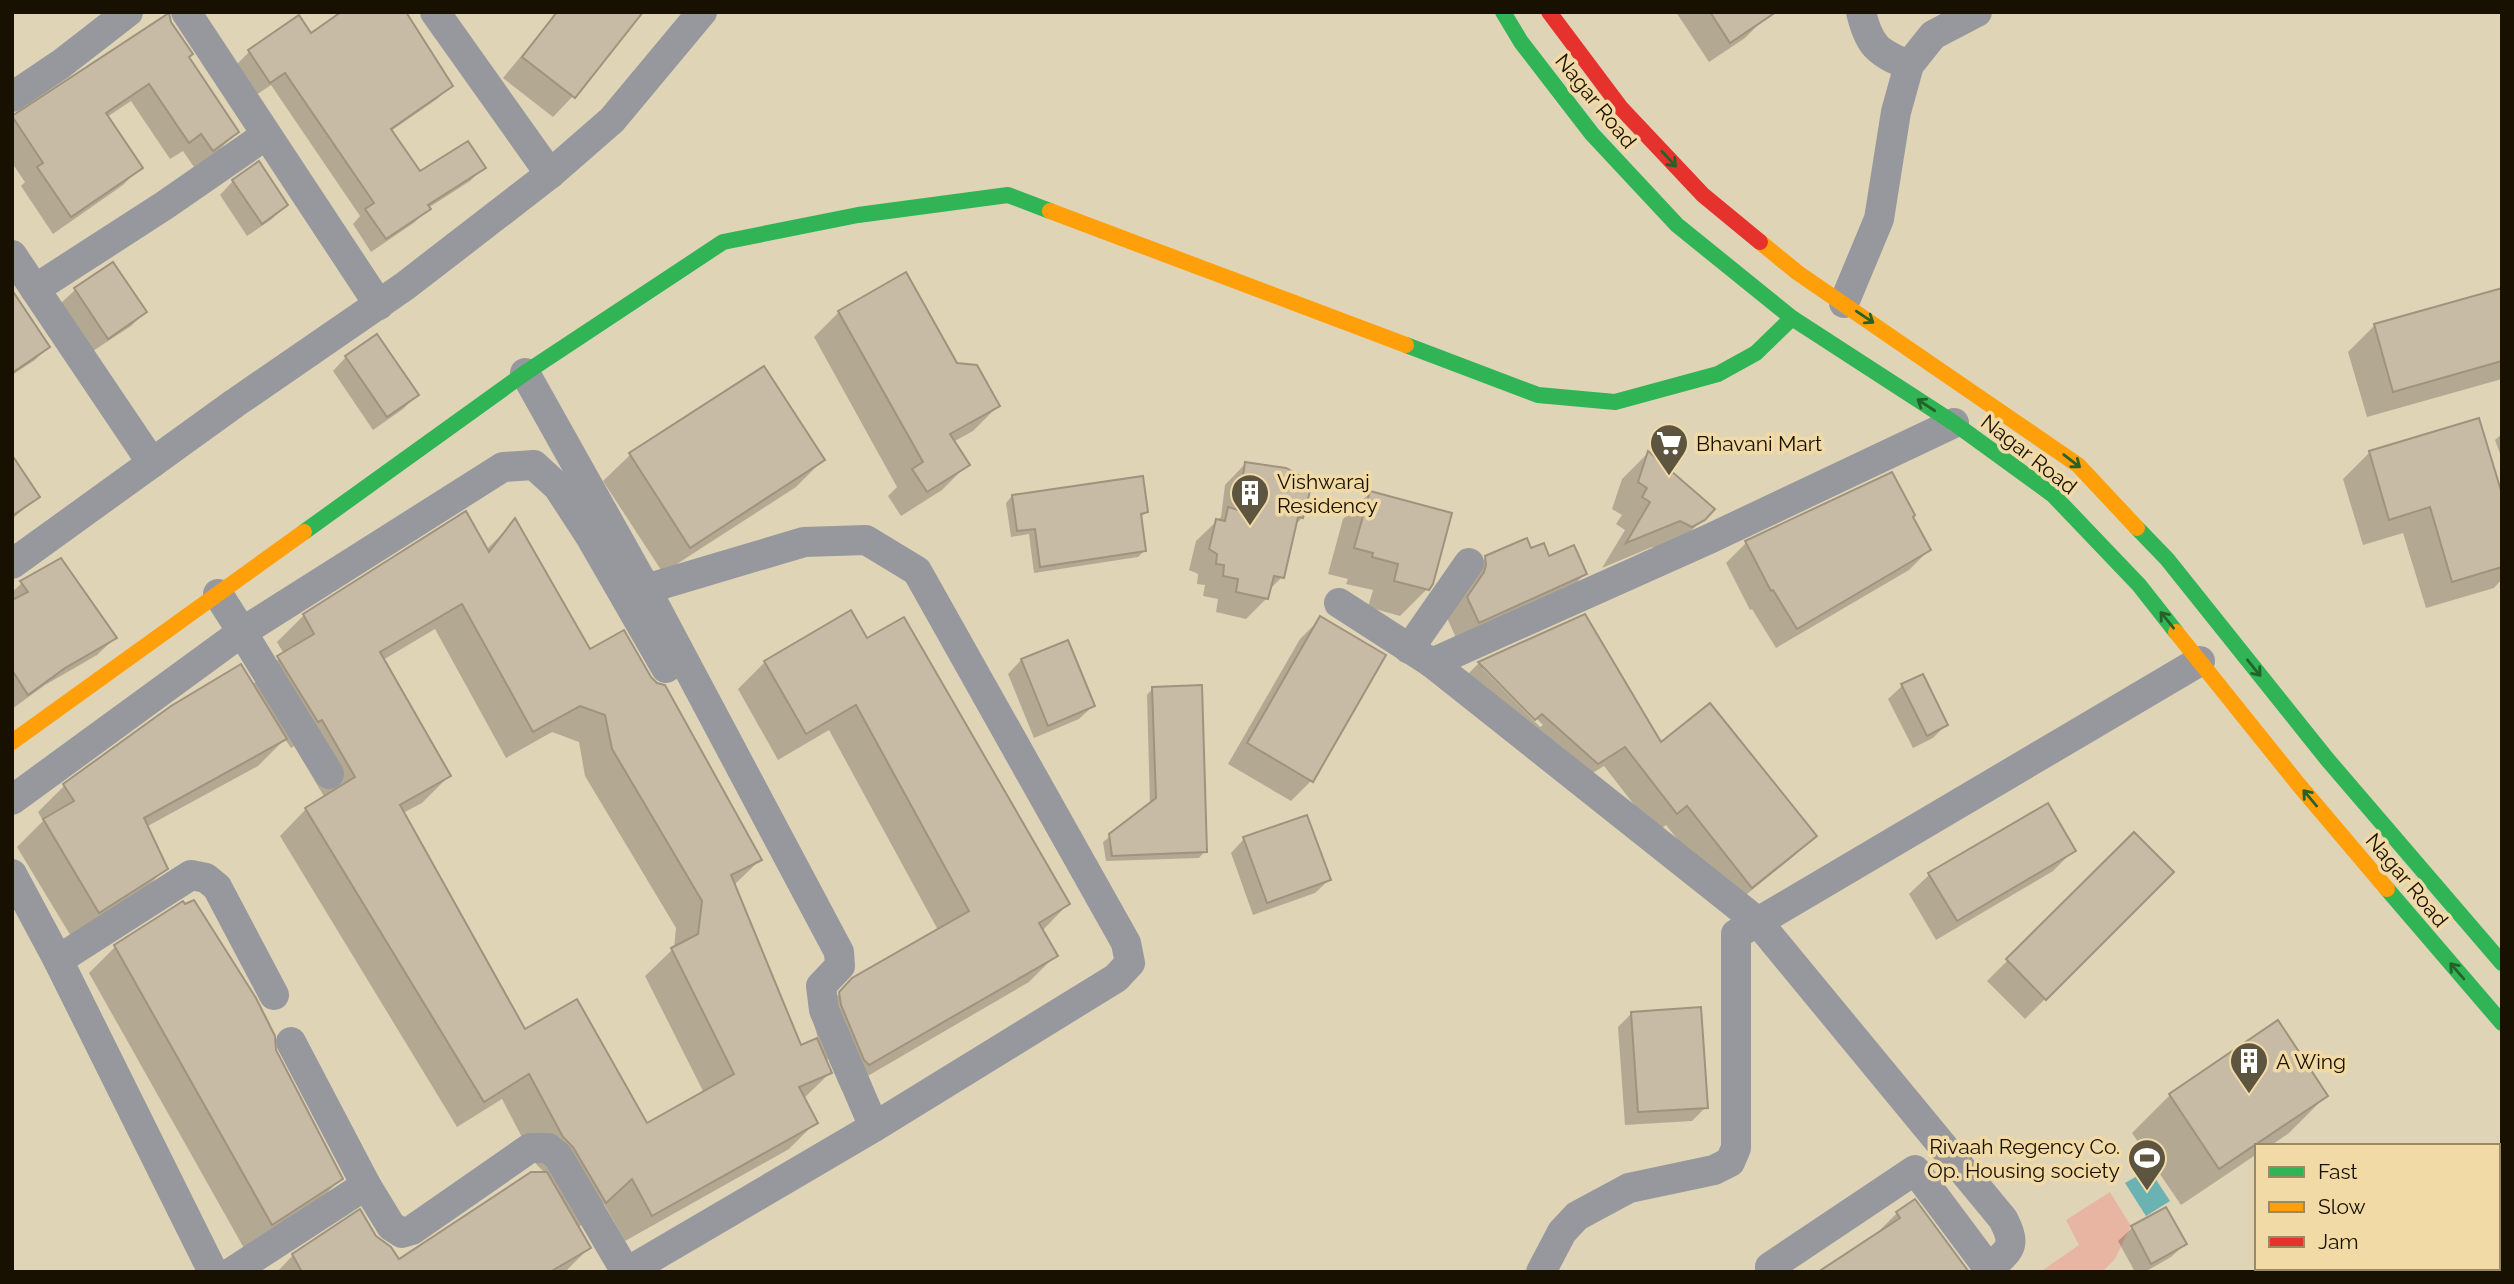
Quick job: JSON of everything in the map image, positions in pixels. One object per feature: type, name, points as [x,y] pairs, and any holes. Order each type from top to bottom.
[{"type":"main road","name":"Nagar Road","points":[[1503,12],[1521,42],[1592,134],[1668,215],[1792,318],[1954,422],[2053,495],[2139,585],[2298,784],[2502,1023]]},
{"type":"main road","name":"Nagar Road","points":[[1549,12],[1621,108],[1703,195],[1798,273],[2077,465],[2167,559],[2327,758],[2502,963]]},
{"type":"main road","points":[[12,742],[525,373],[723,242],[858,215],[1008,195],[1538,395],[1615,402],[1718,374],[1756,353],[1792,318]]},
{"type":"street","points":[[12,97],[61,64],[128,12]]},
{"type":"street","points":[[186,12],[379,305]]},
{"type":"street","points":[[435,12],[550,174]]},
{"type":"street","points":[[12,564],[235,403],[379,305],[550,174],[612,120],[702,12]]},
{"type":"street","points":[[1861,12],[1864,27],[1874,48],[1909,65]]},
{"type":"street","points":[[1844,303],[1879,219],[1896,112],[1909,65],[1933,35],[1977,12]]},
{"type":"street","points":[[35,289],[165,205],[266,135]]},
{"type":"street","points":[[12,255],[152,463]]},
{"type":"street","points":[[525,373],[646,589],[839,952],[840,966],[821,986],[824,1010],[874,1127]]},
{"type":"street","points":[[1420,656],[1709,539],[1954,422]]},
{"type":"street","points":[[12,800],[242,632],[503,467],[534,465],[558,487],[590,536],[697,722]]},
{"type":"street","points":[[291,1042],[366,1185],[391,1226],[402,1233],[412,1230],[530,1148],[548,1148],[558,1156],[626,1272],[874,1127],[1116,978],[1130,963],[1126,943],[917,571],[866,540],[804,542],[646,589]]},
{"type":"street","points":[[1420,656],[1469,563]]},
{"type":"street","points":[[218,594],[329,774]]},
{"type":"street","points":[[1339,603],[1420,656],[1758,922],[2003,1219],[2012,1235],[2009,1249],[1990,1270],[1915,1171],[1770,1266]]},
{"type":"street","points":[[1541,1272],[1562,1232],[1577,1216],[1629,1188],[1714,1170],[1730,1162],[1736,1147],[1736,934],[2200,662]]},
{"type":"street","points":[[12,874],[58,960],[213,1272]]},
{"type":"street","points":[[58,960],[191,875],[198,876],[206,878],[217,887],[274,995]]},
{"type":"street","points":[[232,1272],[366,1185]]},
{"type":"shaded area","points":[[2110,1192],[2131,1226],[2115,1259],[2102,1272],[2040,1272],[2079,1245],[2066,1220]]},
{"type":"water","name":"Rivaah Regency Co. Op. Housing society","points":[[2149,1169],[2170,1201],[2146,1216],[2125,1183]]},
{"type":"building","points":[[341,12],[406,12],[453,86],[391,129],[420,171],[468,141],[486,168],[428,205],[431,209],[386,239],[365,209],[374,203],[285,73],[270,83],[248,50],[299,15],[311,33]]},
{"type":"building","points":[[557,12],[643,12],[575,98],[522,57]]},
{"type":"building","points":[[1710,12],[1776,12],[1730,43]]},
{"type":"building","points":[[169,13],[171,22],[193,54],[189,57],[239,132],[213,151],[201,134],[189,143],[149,84],[106,113],[143,168],[71,217],[37,167],[43,163],[12,116]]},
{"type":"building","points":[[259,161],[288,205],[262,224],[232,180]]},
{"type":"building","points":[[113,262],[147,312],[108,339],[74,288]]},
{"type":"building","points":[[906,272],[957,363],[977,365],[1000,406],[950,434],[970,465],[927,492],[912,469],[923,462],[838,311]]},
{"type":"building","points":[[2502,288],[2502,361],[2393,392],[2374,324]]},
{"type":"building","points":[[12,290],[50,347],[12,373]]},
{"type":"building","points":[[377,334],[419,395],[387,417],[345,356]]},
{"type":"building","points":[[764,366],[825,460],[690,548],[629,453]]},
{"type":"building","points":[[2479,418],[2502,494],[2502,567],[2452,582],[2430,507],[2389,520],[2369,451]]},
{"type":"building","points":[[1648,451],[1715,509],[1705,520],[1692,527],[1680,521],[1626,543],[1650,502],[1642,497],[1647,488],[1638,482]]},
{"type":"building","points":[[12,455],[40,497],[12,516]]},
{"type":"building","name":"Vishwaraj Residency","points":[[1245,462],[1286,468],[1312,483],[1303,518],[1298,517],[1284,578],[1274,576],[1268,599],[1236,592],[1238,579],[1223,576],[1224,565],[1216,564],[1217,554],[1209,549],[1216,519],[1225,521],[1228,507],[1238,510]]},
{"type":"building","points":[[1892,472],[1931,550],[1797,629],[1773,590],[1771,591],[1745,541]]},
{"type":"building","points":[[1143,476],[1148,512],[1141,514],[1146,551],[1040,567],[1035,529],[1017,531],[1012,495]]},
{"type":"building","points":[[1370,491],[1452,513],[1433,584],[1429,590],[1394,581],[1398,564],[1372,557],[1373,553],[1354,548]]},
{"type":"building","points":[[466,511],[489,552],[515,518],[590,649],[624,630],[651,677],[657,683],[665,685],[762,860],[731,875],[801,1045],[817,1038],[832,1073],[799,1087],[818,1123],[652,1216],[632,1179],[606,1203],[573,1147],[563,1137],[529,1074],[484,1102],[305,808],[355,777],[322,720],[318,722],[277,656],[314,634],[303,614]],"holes":[[[462,604],[533,732],[580,706],[605,715],[612,749],[702,901],[698,934],[671,948],[734,1074],[647,1123],[577,999],[525,1029],[400,805],[451,776],[380,652]]]},
{"type":"building","points":[[1527,538],[1531,548],[1544,543],[1549,556],[1574,545],[1587,574],[1479,623],[1467,597],[1484,572],[1485,556]]},
{"type":"building","points":[[61,558],[117,638],[65,668],[28,695],[12,670],[12,600],[28,592],[20,581]]},
{"type":"building","points":[[851,610],[867,638],[904,617],[1070,904],[1039,923],[1058,956],[869,1065],[864,1060],[841,1005],[839,992],[852,978],[969,911],[856,705],[806,734],[764,661]]},
{"type":"building","points":[[1585,614],[1661,742],[1710,703],[1817,836],[1752,888],[1687,806],[1677,814],[1625,747],[1598,764],[1542,714],[1535,720],[1478,662]]},
{"type":"building","points":[[1320,616],[1386,655],[1313,782],[1247,743]]},
{"type":"building","points":[[1068,640],[1095,706],[1048,726],[1021,659]]},
{"type":"building","points":[[241,664],[287,739],[144,818],[168,869],[99,913],[43,819],[74,801],[63,784],[171,706]]},
{"type":"building","points":[[1923,674],[1948,725],[1927,736],[1901,684]]},
{"type":"building","points":[[1202,685],[1207,852],[1112,856],[1109,834],[1156,798],[1152,687]]},
{"type":"building","points":[[2048,803],[2076,851],[1957,921],[1928,873]]},
{"type":"building","points":[[1307,815],[1331,880],[1267,903],[1243,837]]},
{"type":"building","points":[[2134,832],[2174,872],[2046,1000],[2006,959]]},
{"type":"building","points":[[194,900],[256,998],[275,1036],[276,1050],[343,1179],[272,1225],[114,945],[183,901],[185,904]]},
{"type":"building","points":[[1701,1007],[1708,1108],[1638,1112],[1631,1012]]},
{"type":"building","name":"A Wing","points":[[2278,1020],[2328,1096],[2219,1169],[2169,1094]]},
{"type":"building","points":[[531,1172],[547,1172],[591,1248],[550,1272],[302,1272],[292,1254],[360,1209],[376,1236],[391,1247],[399,1259]]},
{"type":"building","name":"Rivaah Regency Co. Op. Housing society","points":[[1915,1199],[1969,1272],[1818,1272],[1900,1218],[1896,1212]]},
{"type":"building","points":[[2166,1207],[2187,1244],[2151,1264],[2131,1226]]},
{"type":"traffic: fast","points":[[1503,12],[1521,42],[1592,134],[1677,225],[1792,318],[1954,423],[2053,495],[2139,585],[2176,632]]},
{"type":"traffic: fast","points":[[304,532],[525,373],[723,242],[858,215],[1008,195],[1050,211]]},
{"type":"traffic: fast","points":[[1406,345],[1538,395],[1615,402],[1718,374],[1756,353],[1792,318]]},
{"type":"traffic: fast","points":[[2137,528],[2167,559],[2327,759],[2502,963]]},
{"type":"traffic: fast","points":[[2387,889],[2502,1023]]},
{"type":"traffic: slow","points":[[1050,211],[1406,345]]},
{"type":"traffic: slow","points":[[1760,242],[1798,273],[2078,465],[2137,528]]},
{"type":"traffic: slow","points":[[12,742],[304,532]]},
{"type":"traffic: slow","points":[[2176,632],[2298,784],[2387,889]]},
{"type":"traffic: jam","points":[[1549,12],[1621,108],[1703,195],[1760,242]]},
{"type":"place","name":"Bhavani Mart","points":[[1669,477]]},
{"type":"place","name":"Vishwaraj Residency","points":[[1250,527]]},
{"type":"place","name":"A Wing","points":[[2249,1095]]},
{"type":"place","name":"Rivaah Regency Co. Op. Housing society","points":[[2147,1192]]}]
